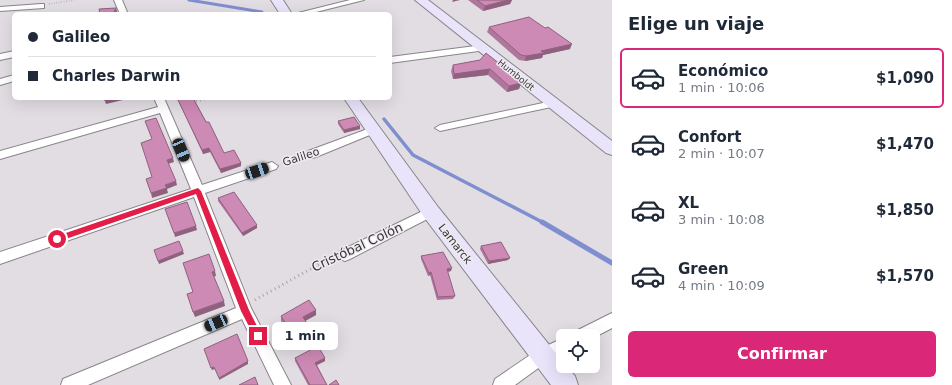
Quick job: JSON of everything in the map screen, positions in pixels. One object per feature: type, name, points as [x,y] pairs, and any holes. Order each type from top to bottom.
[{"type":"main road","points":[[277,0],[285,12]]},
{"type":"main road","name":"Humboldt","points":[[421,0],[552,104],[612,149]]},
{"type":"main road","name":"Lamarck","points":[[352,100],[431,212],[566,385]]},
{"type":"street","points":[[118,0],[123,12]]},
{"type":"street","points":[[307,12],[360,0]]},
{"type":"street","points":[[0,9],[41,6]]},
{"type":"street","points":[[392,60],[483,48]]},
{"type":"street","points":[[0,57],[12,54]]},
{"type":"street","points":[[0,82],[12,79]]},
{"type":"street","points":[[0,155],[162,104],[245,311],[283,385]]},
{"type":"street","points":[[440,128],[552,104]]},
{"type":"street","name":"Galileo","points":[[312,154],[374,130]]},
{"type":"street","name":"Galileo","points":[[0,258],[272,166]]},
{"type":"street","name":"Cristóbal Colón","points":[[345,255],[431,212]]},
{"type":"street","points":[[69,385],[245,311]]},
{"type":"street","points":[[595,329],[612,320]]},
{"type":"street","points":[[501,385],[542,356],[556,349]]},
{"type":"path","points":[[41,6],[74,0]]},
{"type":"path","points":[[162,104],[193,100]]},
{"type":"path","name":"Galileo","points":[[272,166],[312,154]]},
{"type":"path","name":"Cristóbal Colón","points":[[245,311],[256,299],[330,257],[345,255]]},
{"type":"building","points":[[477,0],[508,0],[485,6]]},
{"type":"building","points":[[116,8],[114,12],[100,12],[99,9]]},
{"type":"building","points":[[529,17],[545,28],[548,27],[572,44],[541,51],[544,53],[526,56],[521,55],[489,27]]},
{"type":"building","points":[[486,53],[521,83],[509,86],[490,69],[454,74],[453,65],[480,60]]},
{"type":"building","points":[[178,100],[194,100],[206,122],[209,122],[224,153],[234,150],[241,163],[220,169],[209,148],[202,150]]},
{"type":"building","points":[[354,117],[360,126],[344,130],[338,121]]},
{"type":"building","points":[[156,118],[173,158],[167,160],[176,181],[165,185],[167,188],[151,193],[146,179],[152,177],[141,143],[152,139],[145,121]]},
{"type":"building","points":[[234,192],[257,225],[242,233],[218,198]]},
{"type":"building","points":[[187,202],[196,226],[174,233],[165,209]]},
{"type":"building","points":[[179,241],[183,251],[158,261],[154,250]]},
{"type":"building","points":[[501,242],[510,258],[489,261],[481,246]]},
{"type":"building","points":[[443,252],[452,268],[447,269],[455,296],[438,297],[431,272],[429,273],[421,256]]},
{"type":"building","points":[[209,254],[215,271],[212,272],[224,301],[193,312],[187,294],[193,292],[183,263]]},
{"type":"building","points":[[309,300],[316,310],[303,317],[308,325],[292,334],[281,316]]},
{"type":"building","points":[[237,334],[248,361],[219,378],[214,367],[211,368],[204,349]]},
{"type":"building","points":[[318,346],[325,358],[315,363],[327,385],[310,385],[295,358]]},
{"type":"building","points":[[255,377],[258,385],[239,385]]},
{"type":"building","points":[[336,380],[339,385],[329,385]]},
{"type":"waterway","points":[[189,0],[262,12]]},
{"type":"waterway","points":[[384,119],[413,155],[544,223]]},
{"type":"waterway","points":[[542,222],[612,263]]},
{"type":"route","points":[[57,239],[198,191],[245,311],[258,336]]}]
